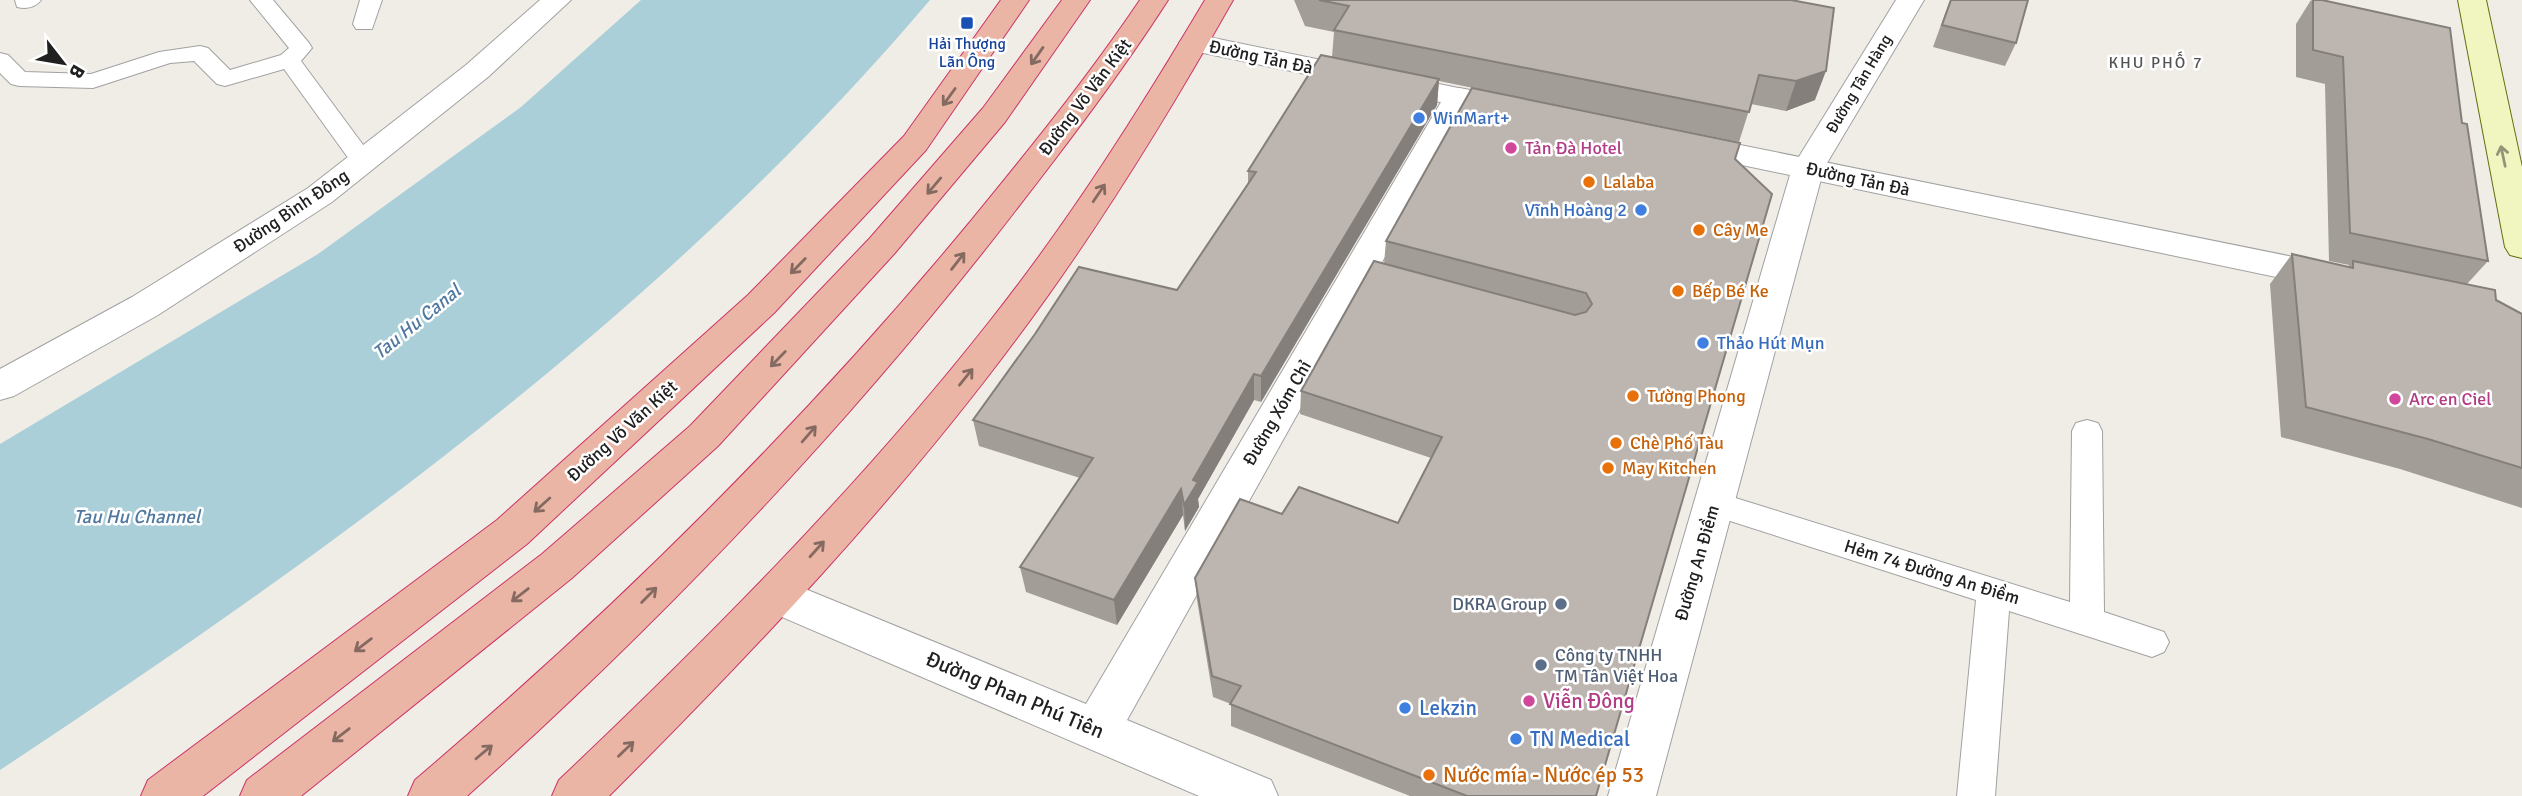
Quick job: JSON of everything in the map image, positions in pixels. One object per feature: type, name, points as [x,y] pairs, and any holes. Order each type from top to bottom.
[{"type":"highway","name":"Đường Võ Văn Kiệt","points":[[165,796],[512,532],[761,304],[915,143],[1015,0]]},
{"type":"highway","points":[[264,796],[556,566],[704,436],[842,292],[891,236],[994,115],[1076,0]]},
{"type":"highway","name":"Đường Võ Văn Kiệt","points":[[432,796],[530,713],[780,467],[944,279],[1116,60],[1154,0]]},
{"type":"highway","points":[[576,796],[682,694],[776,595],[872,489],[986,352],[1069,238],[1157,104],[1219,0]]},
{"type":"main road","points":[[2472,0],[2522,247]]},
{"type":"street","name":"Đường Bình Đông","points":[[0,386],[145,306],[320,195],[477,71],[557,0]]},
{"type":"street","name":"Đường Tân Hàng","points":[[1808,169],[1910,0]]},
{"type":"street","name":"Đường Tản Đà","points":[[1194,43],[1553,116]]},
{"type":"street","name":"Đường Xóm Chỉ","points":[[1097,729],[1372,274],[1459,97]]},
{"type":"street","name":"Đường Tản Đà","points":[[1661,138],[2361,283]]},
{"type":"street","name":"Đường An Điềm","points":[[1632,796],[1808,169]]},
{"type":"street","name":"Đường Phan Phú Tiên","points":[[776,595],[1254,796]]},
{"type":"lane","points":[[0,60],[19,79],[93,81],[167,57],[200,53],[225,79],[289,60],[300,48],[261,0]]},
{"type":"lane","points":[[364,24],[371,0]]},
{"type":"lane","points":[[289,60],[363,161]]},
{"type":"lane","points":[[2087,432],[2087,621]]},
{"type":"lane","name":"Hẻm 74 Đường An Điềm","points":[[1713,503],[2152,642]]},
{"type":"lane","points":[[1976,796],[1994,592]]},
{"type":"water","name":"Tau Hu Channel","points":[[641,0],[930,0],[829,112],[722,219],[610,320],[493,418],[372,511],[249,600],[0,770],[0,444],[318,254],[521,107]]},
{"type":"building","points":[[1319,0],[1791,0],[1834,8],[1826,71],[1796,81],[1759,75],[1749,112],[1334,30],[1349,6]]},
{"type":"building","points":[[1951,0],[2028,0],[2016,43],[1942,25]]},
{"type":"building","points":[[2313,0],[2450,28],[2462,123],[2467,124],[2488,261],[2350,233],[2343,57],[2313,50]]},
{"type":"building","points":[[1321,55],[1439,79],[1261,376],[1254,374],[1193,480],[1198,482],[1184,505],[1181,489],[1114,600],[1020,567],[1093,458],[973,420],[1079,267],[1177,290],[1256,172],[1248,171]]},
{"type":"building","points":[[1472,88],[1740,143],[1735,159],[1772,194],[1596,796],[1467,796],[1230,704],[1241,686],[1212,676],[1195,578],[1240,499],[1282,514],[1299,487],[1398,523],[1442,437],[1301,391],[1374,261],[1575,315],[1586,312],[1592,304],[1586,293],[1386,241]]},
{"type":"building","name":"Arc en Ciel","points":[[2292,254],[2353,268],[2353,261],[2495,290],[2496,300],[2522,314],[2522,468],[2428,439],[2306,407]]},
{"type":"place","name":"Hải Thượng Lãn Ông","points":[[967,23]]},
{"type":"place","name":"WinMart+","points":[[1419,118]]},
{"type":"place","name":"Tản Đà Hotel","points":[[1511,148]]},
{"type":"place","name":"Lalaba","points":[[1589,182]]},
{"type":"place","name":"Vĩnh Hoàng 2","points":[[1641,210]]},
{"type":"place","name":"Cây Me","points":[[1699,230]]},
{"type":"place","name":"Bếp Bé Ke","points":[[1678,291]]},
{"type":"place","name":"Thảo Hút Mụn","points":[[1703,343]]},
{"type":"place","name":"Tường Phong","points":[[1633,396]]},
{"type":"place","name":"Arc en Ciel","points":[[2395,399]]},
{"type":"place","name":"Chè Phố Tàu","points":[[1616,443]]},
{"type":"place","name":"May Kitchen","points":[[1608,468]]},
{"type":"place","name":"DKRA Group","points":[[1561,604]]},
{"type":"place","name":"Công ty TNHH TM Tân Việt Hoa","points":[[1541,665]]},
{"type":"place","name":"Viễn Đông","points":[[1529,701]]},
{"type":"place","name":"Lekzin","points":[[1405,708]]},
{"type":"place","name":"TN Medical","points":[[1516,739]]},
{"type":"place","name":"Nước mía - Nước ép 53","points":[[1429,775]]},
{"type":"district","name":"KHU PHỐ 7","points":[[2156,63]]},
{"type":"water label","name":"Tau Hu Canal","points":[[417,322]]}]
